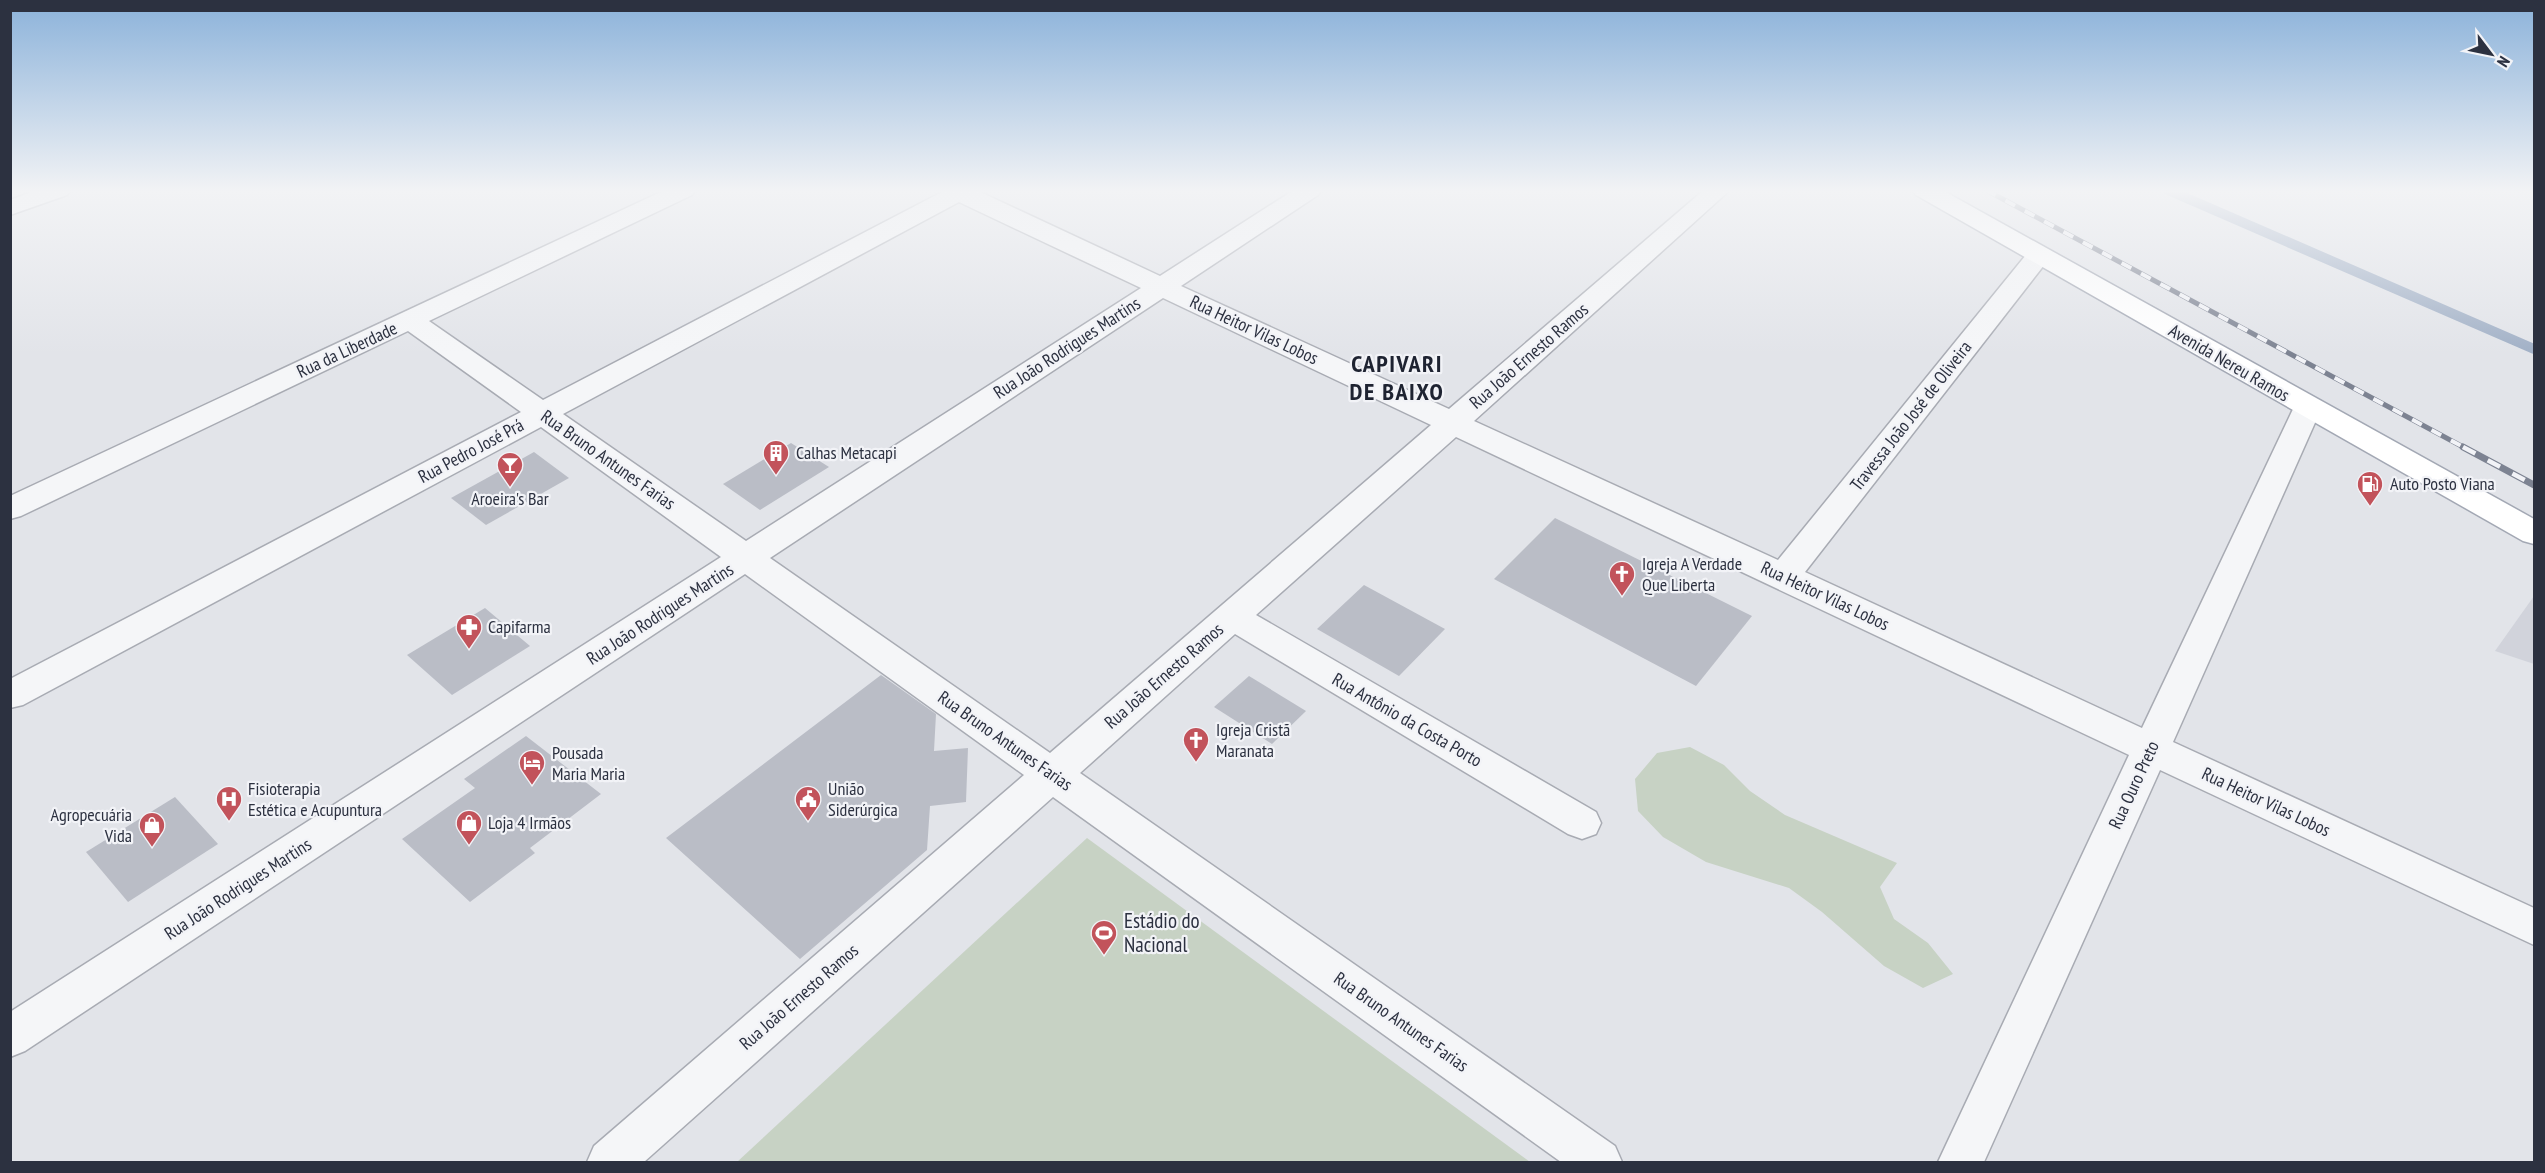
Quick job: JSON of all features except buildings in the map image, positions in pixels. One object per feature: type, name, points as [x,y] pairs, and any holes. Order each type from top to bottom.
[{"type":"main road","name":"Avenida Nereu Ramos","points":[[2021,245],[2535,533]]},
{"type":"street","name":"Rua da Liberdade","points":[[10,509],[569,245]]},
{"type":"street","name":"Rua Pedro José Prá","points":[[10,695],[857,245]]},
{"type":"street","name":"Rua Heitor Vilas Lobos","points":[[1072,245],[2535,927]]},
{"type":"street","name":"Rua João Rodrigues Martins","points":[[10,1037],[1226,245]]},
{"type":"street","name":"Rua João Ernesto Ramos","points":[[610,1162],[1656,245]]},
{"type":"street","name":"Travessa João José de Oliveira","points":[[1783,577],[2039,255]]},
{"type":"street","name":"Rua Bruno Antunes Farias","points":[[410,320],[1599,1162]]},
{"type":"street","name":"Rua Ouro Preto","points":[[1961,1162],[2308,407]]},
{"type":"street","name":"Rua Antônio da Costa Porto","points":[[1232,617],[1582,823]]},
{"type":"shaded area","points":[[2534,596],[2534,664],[2495,651]]},
{"type":"green space","points":[[1690,747],[1724,765],[1750,791],[1785,815],[1897,863],[1880,887],[1894,919],[1928,943],[1953,974],[1923,988],[1884,966],[1822,912],[1789,888],[1706,862],[1663,837],[1638,811],[1635,779],[1657,753]]},
{"type":"green space","name":"Estádio do Nacional","points":[[1087,838],[1530,1162],[737,1162]]},
{"type":"waterway","points":[[2294,245],[2534,349]]},
{"type":"railway","points":[[2088,245],[2465,448]]},
{"type":"railway","points":[[2463,447],[2534,485]]},
{"type":"place","name":"Calhas Metacapi","points":[[776,476]]},
{"type":"place","name":"Aroeira's Bar","points":[[510,488]]},
{"type":"place","name":"Auto Posto Viana","points":[[2370,507]]},
{"type":"place","name":"Igreja A Verdade Que Liberta","points":[[1622,597]]},
{"type":"place","name":"Capifarma","points":[[469,650]]},
{"type":"place","name":"Igreja Cristã Maranata","points":[[1196,763]]},
{"type":"place","name":"Pousada Maria Maria","points":[[532,786]]},
{"type":"place","name":"Fisioterapia Estética e Acupuntura","points":[[229,822]]},
{"type":"place","name":"União Siderúrgica","points":[[808,822]]},
{"type":"place","name":"Loja 4 Irmãos","points":[[469,846]]},
{"type":"place","name":"Agropecuária Vida","points":[[152,848]]},
{"type":"place","name":"Estádio do Nacional","points":[[1104,956]]},
{"type":"district","name":"CAPIVARI DE BAIXO","points":[[1397,378]]}]
